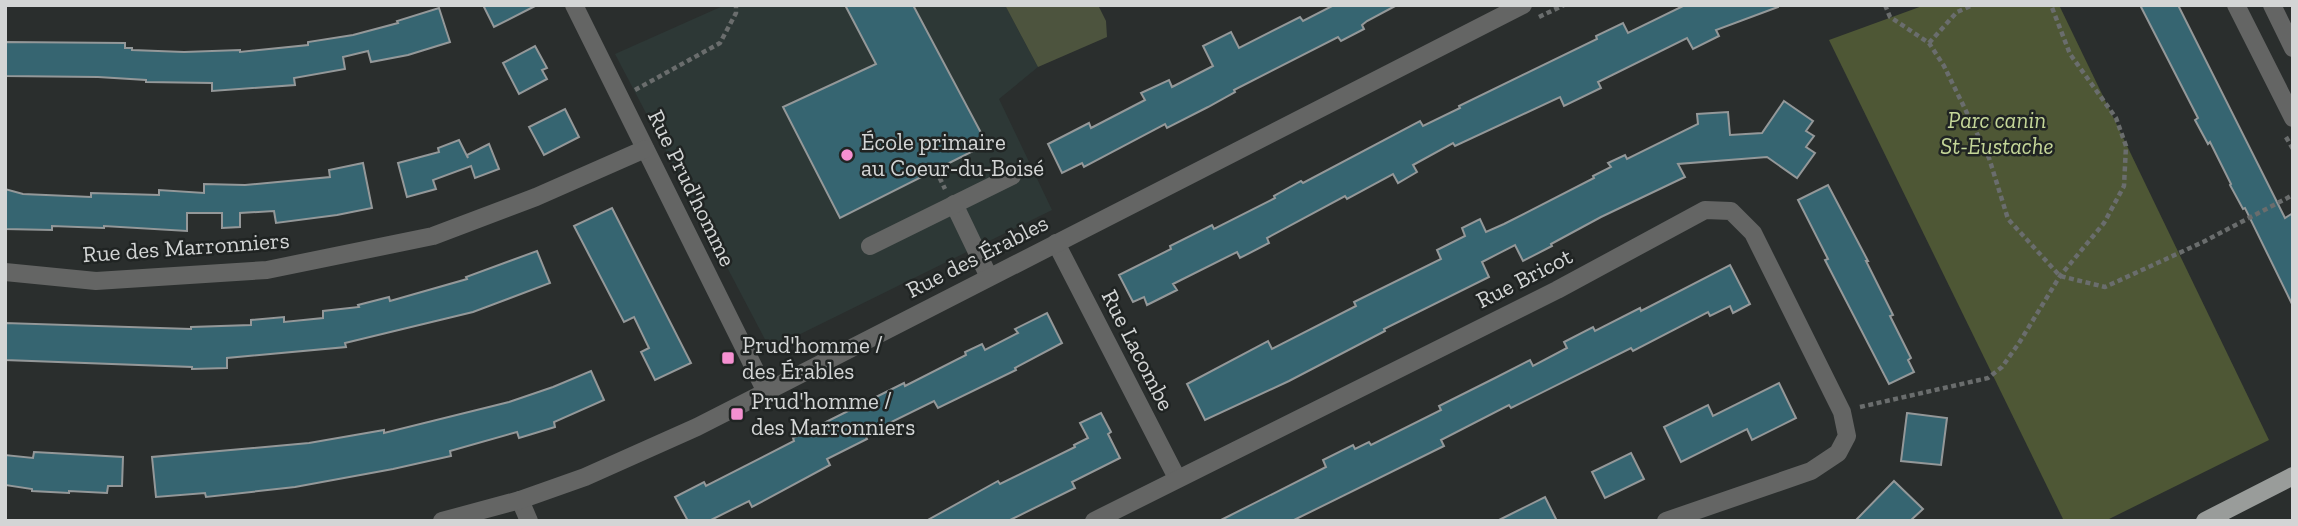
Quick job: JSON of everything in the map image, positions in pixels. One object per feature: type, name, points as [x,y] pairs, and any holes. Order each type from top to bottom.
[{"type":"main road","points":[[2205,521],[2293,476]]},
{"type":"street","name":"Rue Prud'homme","points":[[574,5],[766,391]]},
{"type":"street","name":"Rue des Érables","points":[[442,521],[520,500],[585,477],[697,427],[1523,5]]},
{"type":"street","points":[[2236,5],[2293,118]]},
{"type":"street","points":[[2272,5],[2293,48]]},
{"type":"street","name":"Rue des Marronniers","points":[[5,272],[96,281],[267,270],[433,236],[536,197],[645,149]]},
{"type":"street","points":[[870,246],[950,197],[1012,176]]},
{"type":"street","points":[[950,197],[989,277]]},
{"type":"street","name":"Rue Bricot","points":[[1094,521],[1557,290],[1705,210],[1731,211],[1753,233],[1842,412],[1847,436],[1838,453],[1811,471],[1666,521]]},
{"type":"street","name":"Rue Lacombe","points":[[1056,243],[1177,478]]},
{"type":"street","points":[[520,500],[530,521]]},
{"type":"path","points":[[620,98],[720,44],[736,13],[736,5]]},
{"type":"path","points":[[1885,5],[1890,17],[1929,43],[1944,66],[1989,158],[2008,219],[2060,276],[2105,288],[2203,242],[2293,195]]},
{"type":"path","points":[[1929,43],[1957,12],[1973,5]]},
{"type":"path","points":[[1842,412],[1989,378],[2020,344],[2060,276],[2104,222],[2124,186],[2126,146],[2116,118],[2070,54],[2051,5]]},
{"type":"path","points":[[936,170],[950,197]]},
{"type":"shaded area","name":"École primaire au Coeur‑du‑Boisé","points":[[725,5],[1005,5],[1038,67],[999,99],[1052,210],[770,349],[615,54]]},
{"type":"green space","points":[[1005,5],[1098,5],[1106,21],[1107,37],[1038,67]]},
{"type":"green space","name":"Parc canin St-Eustache","points":[[1925,5],[2059,5],[2269,440],[2105,521],[2064,521],[1829,40]]},
{"type":"building","points":[[483,5],[537,5],[494,27]]},
{"type":"building","points":[[845,5],[913,5],[987,144],[840,218],[783,107],[876,64]]},
{"type":"building","points":[[1334,5],[1397,5],[1367,21],[1362,25],[1364,29],[1341,41],[1338,37],[1167,128],[1165,124],[1084,167],[1082,163],[1062,173],[1048,144],[1089,123],[1091,128],[1145,100],[1141,93],[1169,80],[1172,87],[1213,66],[1203,46],[1231,32],[1239,48],[1300,17],[1303,21]]},
{"type":"building","points":[[1685,5],[1778,7],[1716,30],[1719,36],[1693,49],[1687,38],[1598,82],[1601,88],[1564,106],[1560,97],[1455,146],[1453,143],[1413,165],[1417,172],[1398,183],[1393,174],[1347,199],[1345,196],[1267,238],[1269,243],[1240,258],[1237,252],[1173,284],[1177,290],[1147,305],[1144,297],[1133,302],[1119,275],[1171,249],[1170,246],[1212,225],[1214,229],[1275,198],[1274,196],[1301,181],[1303,183],[1420,121],[1423,126],[1460,108],[1459,106],[1597,39],[1596,36],[1623,23],[1628,33]]},
{"type":"building","points":[[2140,5],[2178,5],[2285,218],[2293,213],[2293,306],[2245,208],[2243,209],[2210,142],[2208,144],[2195,120],[2198,118]]},
{"type":"building","points":[[439,8],[450,42],[408,55],[371,62],[368,51],[343,57],[345,69],[294,78],[295,85],[212,91],[212,83],[146,82],[98,77],[5,76],[5,42],[125,43],[125,48],[132,50],[240,52],[308,45],[308,42],[353,35],[398,23],[397,21]]},
{"type":"building","points":[[535,46],[547,68],[542,70],[547,79],[519,94],[503,63]]},
{"type":"building","points":[[1784,101],[1813,121],[1806,131],[1814,136],[1806,147],[1815,153],[1797,178],[1767,157],[1678,164],[1685,177],[1601,217],[1523,261],[1515,245],[1482,262],[1489,277],[1384,329],[1385,331],[1289,381],[1205,420],[1187,384],[1268,341],[1272,349],[1356,306],[1354,302],[1441,259],[1437,250],[1465,236],[1462,228],[1480,219],[1486,232],[1504,224],[1594,178],[1593,176],[1611,167],[1608,163],[1625,155],[1627,159],[1698,124],[1697,114],[1728,112],[1730,135],[1762,133]]},
{"type":"building","points":[[565,109],[579,137],[544,155],[529,127]]},
{"type":"building","points":[[459,140],[468,158],[467,155],[489,144],[499,169],[475,178],[471,166],[433,180],[436,189],[407,197],[398,163],[439,152],[438,148]]},
{"type":"building","points":[[363,163],[372,208],[337,215],[276,223],[274,211],[240,213],[240,227],[222,228],[222,213],[187,213],[187,231],[104,226],[52,226],[52,230],[5,229],[5,189],[23,194],[91,197],[91,193],[159,195],[159,190],[204,193],[204,184],[245,185],[330,177],[329,170]]},
{"type":"building","points":[[1828,185],[1868,261],[1893,315],[1890,316],[1911,358],[1908,360],[1914,372],[1889,384],[1825,260],[1828,259],[1798,200]]},
{"type":"building","points":[[612,208],[691,363],[655,380],[641,352],[649,348],[634,317],[624,322],[574,226]]},
{"type":"building","points":[[537,251],[550,283],[473,312],[345,343],[346,347],[227,358],[227,368],[192,369],[5,360],[5,323],[191,329],[251,325],[251,320],[284,317],[284,322],[323,318],[323,311],[359,307],[358,305],[389,297],[390,301],[467,279],[466,277]]},
{"type":"building","points":[[1730,265],[1750,304],[1733,313],[1730,306],[1710,316],[1708,312],[1633,351],[1631,348],[1511,408],[1509,405],[1441,440],[1444,446],[1292,521],[1219,521],[1326,467],[1323,460],[1353,445],[1355,449],[1369,442],[1371,445],[1441,410],[1439,406],[1530,360],[1533,366],[1567,348],[1564,342],[1593,327],[1595,331],[1640,308],[1641,311]]},
{"type":"building","points":[[1047,313],[1062,343],[1015,368],[1016,370],[938,408],[934,401],[865,435],[867,439],[827,459],[830,465],[752,507],[749,501],[709,521],[688,521],[675,497],[704,482],[706,486],[794,441],[793,438],[966,355],[965,352],[982,344],[985,350],[1018,333],[1015,329]]},
{"type":"building","points":[[591,371],[604,400],[554,422],[555,427],[519,438],[517,432],[450,451],[451,456],[295,487],[206,497],[205,493],[156,497],[152,457],[309,443],[384,430],[384,433],[509,402]]},
{"type":"building","points":[[1779,383],[1796,418],[1752,440],[1747,429],[1681,462],[1664,427],[1708,405],[1713,416]]},
{"type":"building","points":[[1101,413],[1120,458],[1072,482],[1075,488],[1008,521],[926,521],[998,481],[1000,484],[1075,447],[1074,445],[1088,438],[1080,423]]},
{"type":"building","points":[[1907,413],[1947,418],[1941,465],[1901,461]]},
{"type":"building","points":[[34,452],[123,457],[122,486],[108,486],[107,493],[69,493],[32,491],[5,485],[5,455],[33,458]]},
{"type":"building","points":[[1631,453],[1644,479],[1605,498],[1592,472]]},
{"type":"building","points":[[1894,481],[1923,509],[1910,521],[1855,521]]},
{"type":"building","points":[[1545,497],[1557,521],[1497,521]]},
{"type":"place","name":"École primaire au Coeur‑du‑Boisé","points":[[847,155]]},
{"type":"place","name":"Prud'homme / des Érables","points":[[728,358]]},
{"type":"place","name":"Prud'homme / des Marronniers","points":[[737,414]]}]
